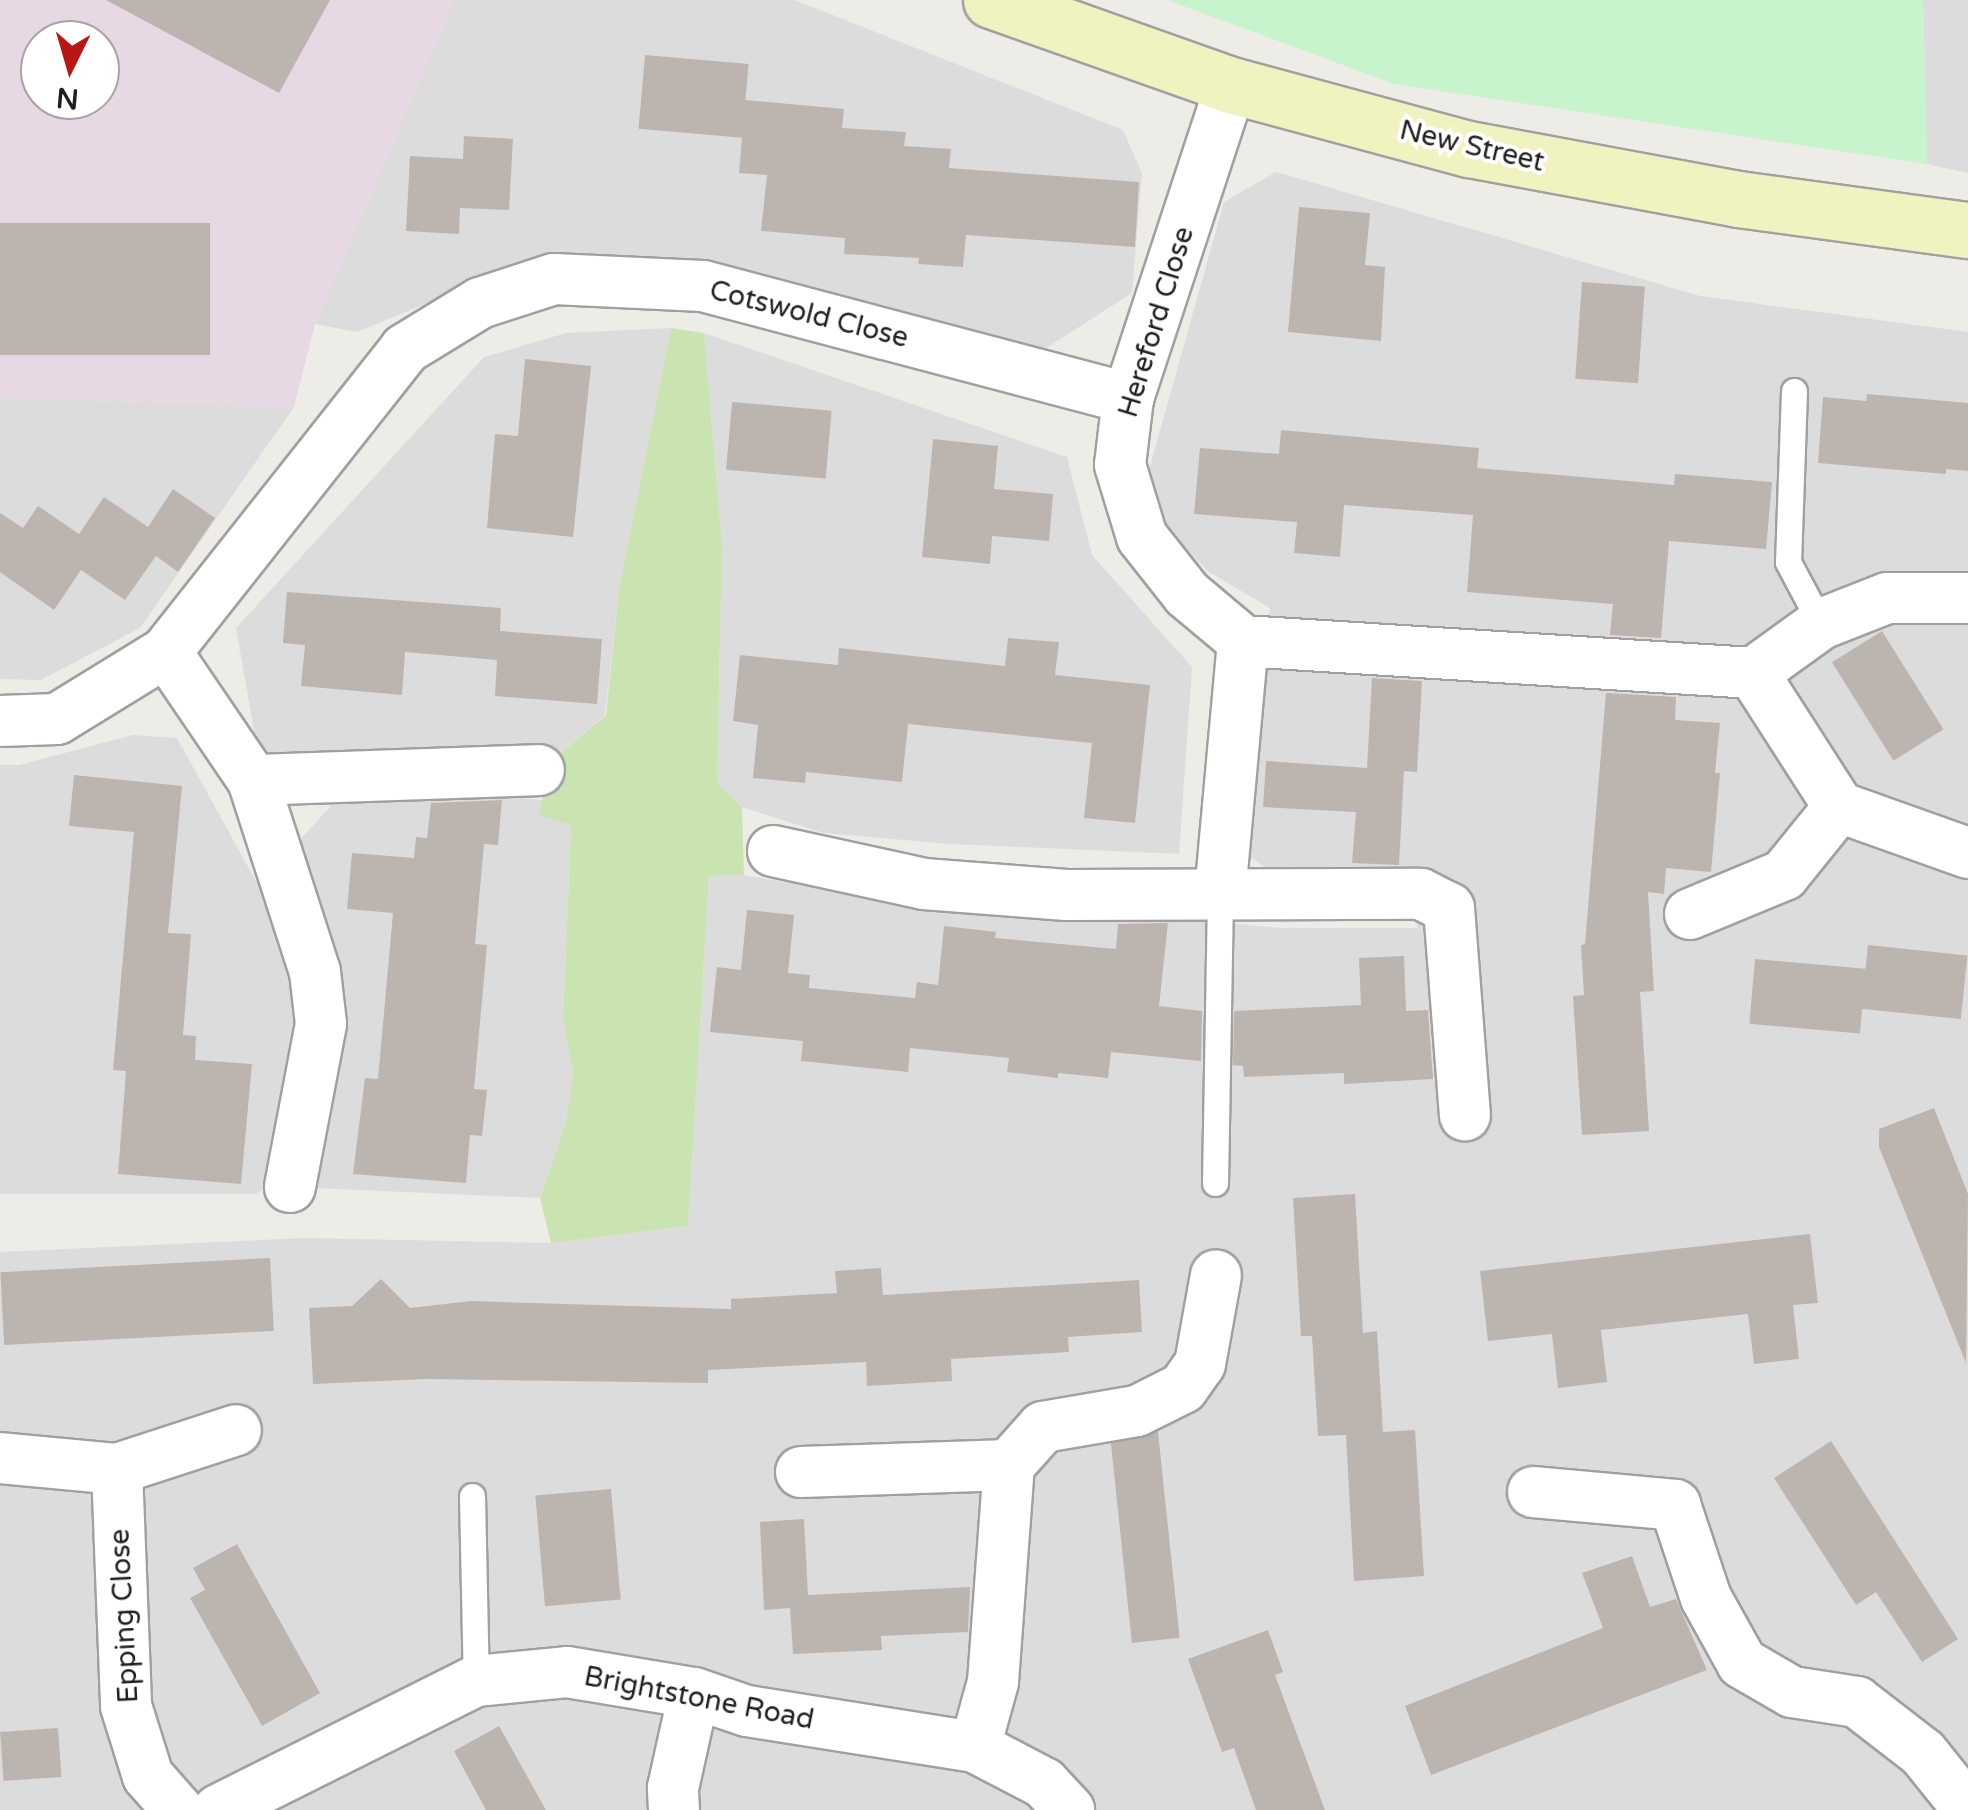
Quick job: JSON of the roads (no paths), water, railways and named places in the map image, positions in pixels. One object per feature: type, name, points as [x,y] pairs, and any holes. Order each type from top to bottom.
[{"type":"street","name":"New Street","points":[[991,0],[1231,85],[1469,149],[1738,198],[1968,230]]},
{"type":"street","name":"Hereford Close","points":[[1231,85],[1128,398],[1120,465],[1142,537],[1188,594],[1244,640]]},
{"type":"street","name":"Cotswold Close","points":[[0,721],[58,718],[166,652],[405,349],[480,303],[554,280],[703,286],[1128,398]]},
{"type":"street","points":[[1220,894],[1244,640],[1754,673],[1821,624],[1886,598],[1968,598]]},
{"type":"street","points":[[166,652],[252,780],[315,972],[321,1024],[290,1187]]},
{"type":"street","points":[[1754,673],[1839,807],[1968,853]]},
{"type":"street","points":[[252,780],[539,770]]},
{"type":"street","points":[[1690,914],[1784,875],[1839,807]]},
{"type":"street","points":[[773,852],[924,884],[1067,895],[1421,894],[1449,908],[1466,1115]]},
{"type":"street","points":[[975,1747],[993,1682],[1008,1465],[1044,1427],[1137,1411],[1183,1388],[1200,1364],[1216,1275]]},
{"type":"street","points":[[0,1458],[117,1468],[236,1430]]},
{"type":"street","points":[[801,1472],[1008,1465]]},
{"type":"street","name":"Epping Close","points":[[117,1468],[126,1706],[148,1776],[178,1810]]},
{"type":"street","points":[[1533,1492],[1676,1505],[1706,1598],[1742,1663],[1792,1692],[1857,1702],[1923,1753],[1968,1808]]},
{"type":"street","name":"Brightstone Road","points":[[218,1810],[476,1681],[567,1672],[694,1693],[747,1711],[975,1747],[1044,1783],[1069,1810]]},
{"type":"street","points":[[674,1810],[673,1788],[694,1693]]},
{"type":"lane","points":[[1794,391],[1788,562],[1821,624]]},
{"type":"lane","points":[[1215,1183],[1220,894]]},
{"type":"lane","points":[[472,1496],[476,1681]]}]
